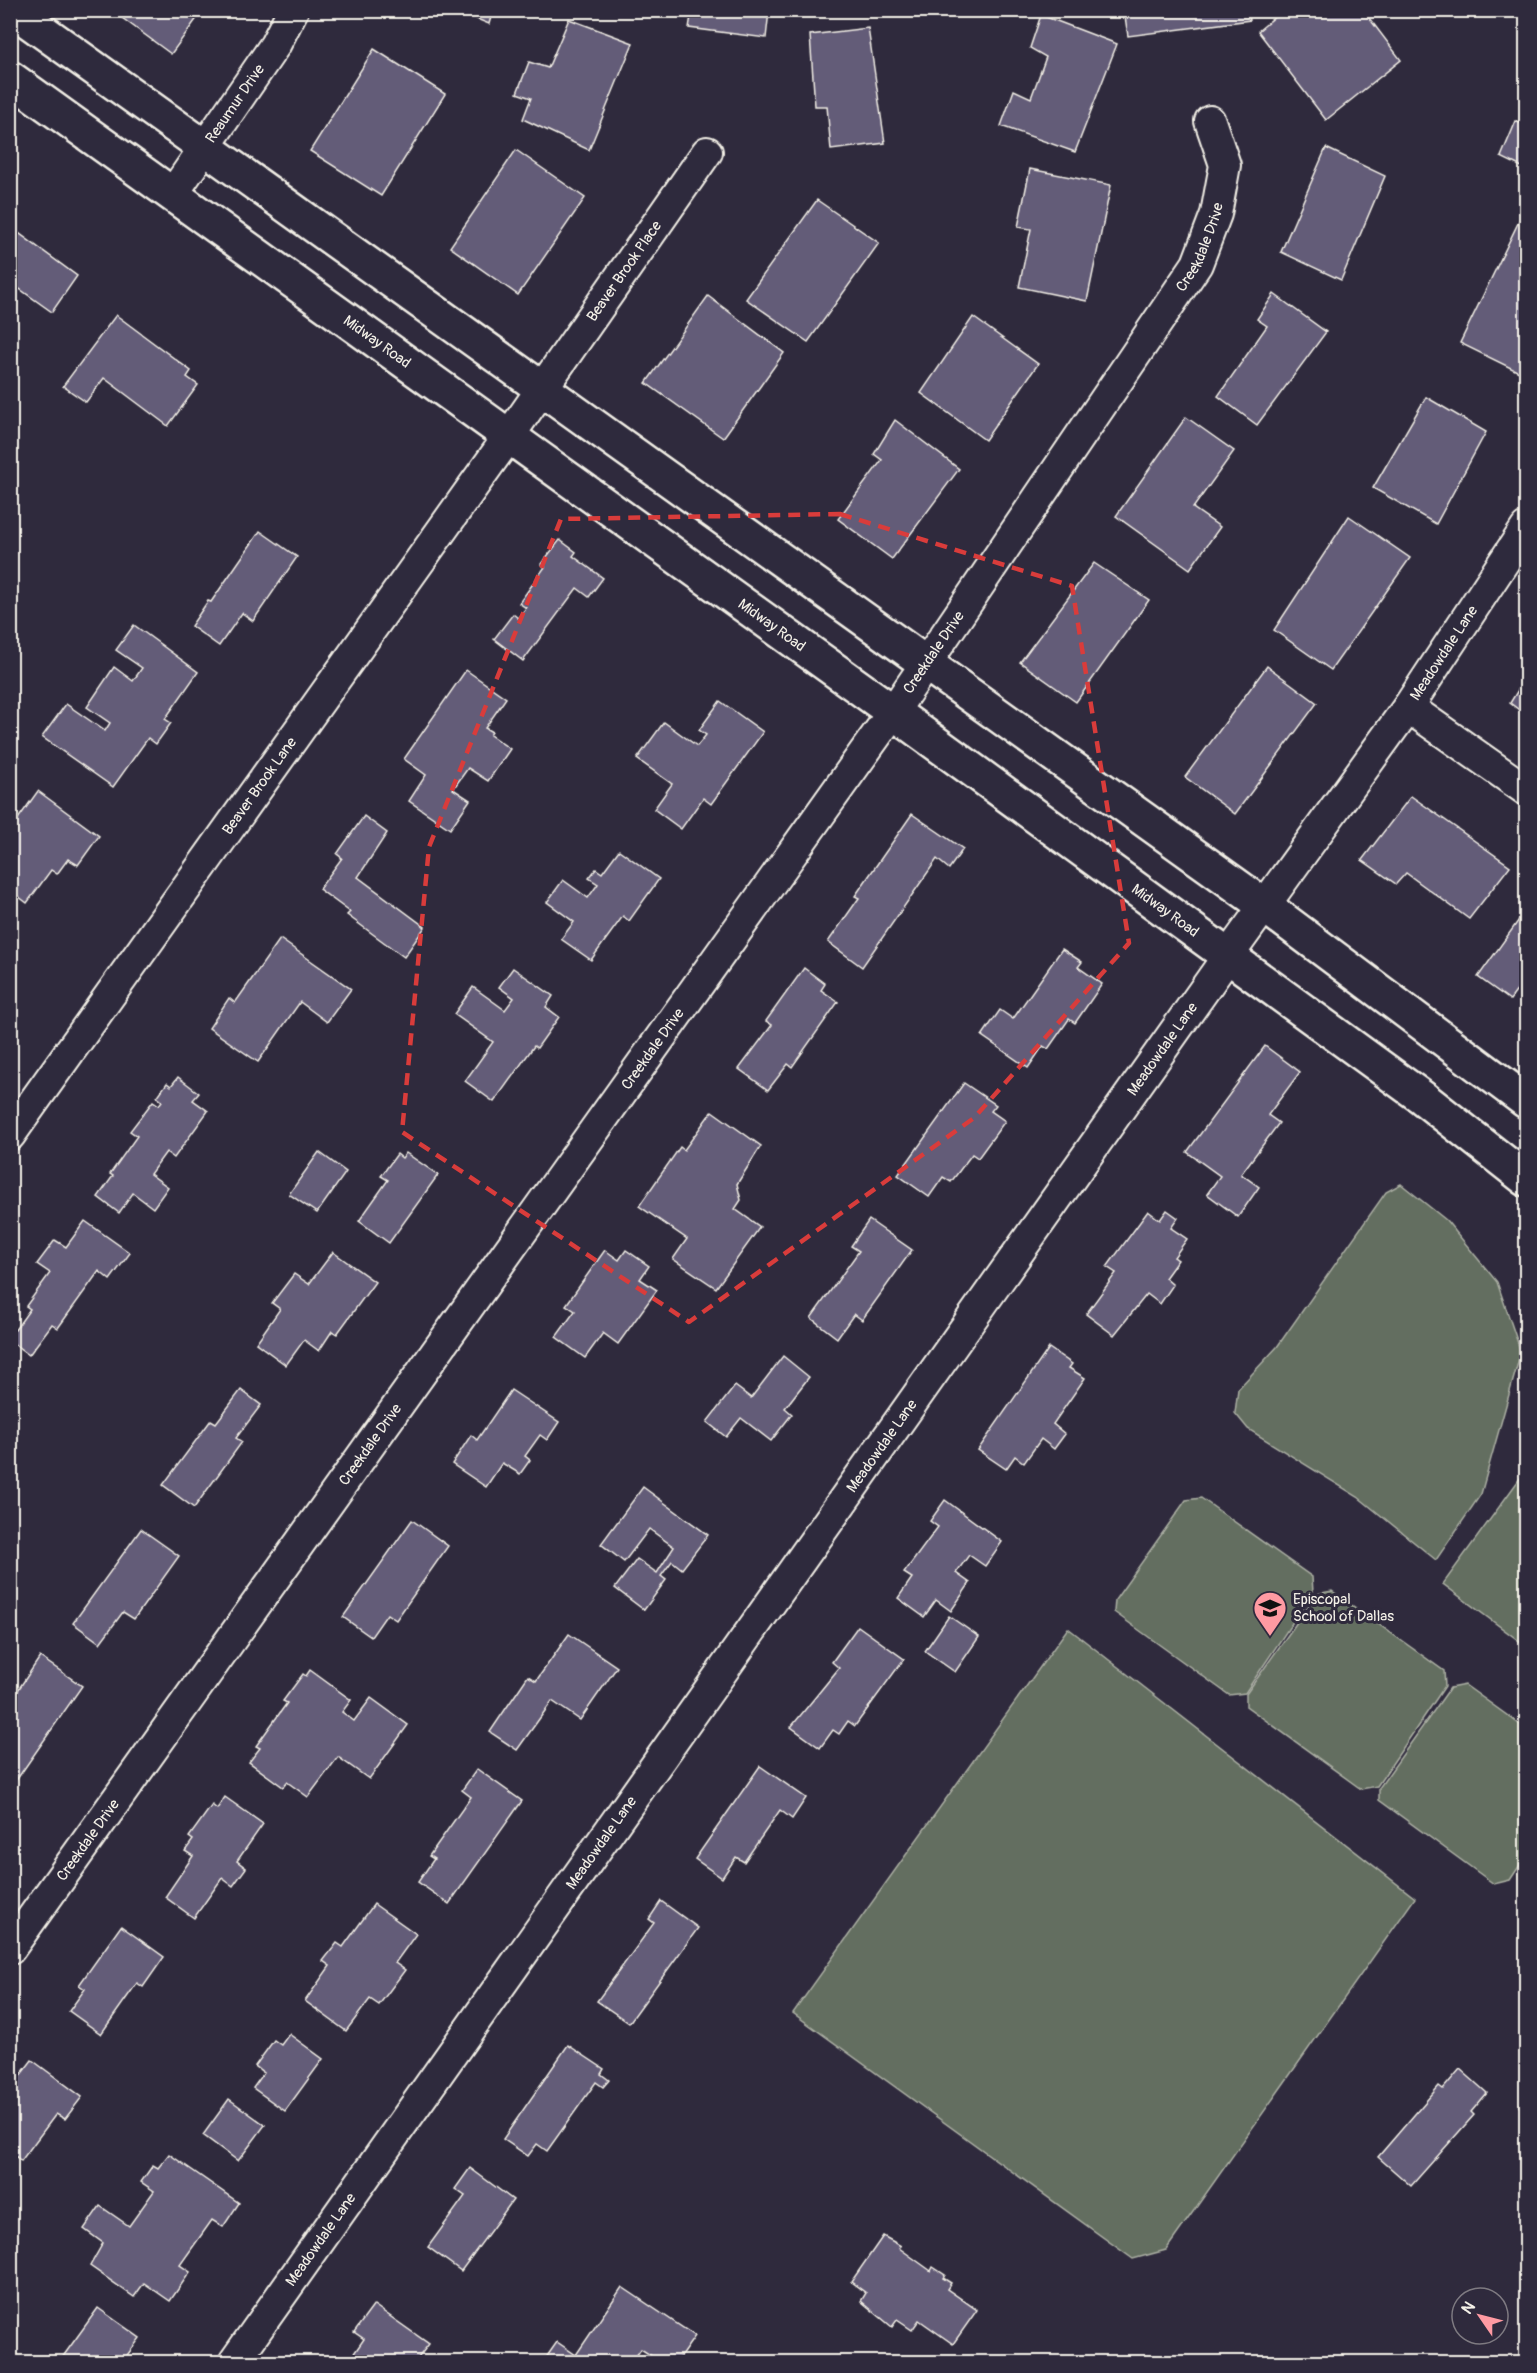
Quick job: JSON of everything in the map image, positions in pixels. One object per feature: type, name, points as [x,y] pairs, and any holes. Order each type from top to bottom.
[{"type":"main road","points":[[13,10],[1265,906],[1527,1101]]},
{"type":"main road","name":"Midway Road","points":[[10,78],[893,712],[1423,1098],[1527,1179]]},
{"type":"street","name":"Reaumur Drive","points":[[172,195],[275,45],[293,10]]},
{"type":"street","name":"Creekdale Drive","points":[[10,1949],[893,712],[1197,264],[1216,214],[1225,165],[1210,121]]},
{"type":"street","name":"Beaver Brook Place","points":[[509,436],[707,152]]},
{"type":"street","name":"Beaver Brook Lane","points":[[10,1135],[509,436]]},
{"type":"street","name":"Meadowdale Lane","points":[[234,2362],[1228,956],[1408,707],[1527,528]]},
{"type":"street","points":[[1408,707],[1527,790]]},
{"type":"highlighted area","points":[[840,514],[1072,586],[1129,943],[974,1118],[689,1322],[402,1132],[429,847],[561,519]]},
{"type":"green space","points":[[1401,1184],[1446,1220],[1497,1282],[1521,1352],[1481,1494],[1436,1560],[1358,1497],[1248,1429],[1235,1413],[1238,1389],[1277,1347],[1386,1192]]},
{"type":"green space","points":[[1526,1470],[1526,1646],[1443,1584]]},
{"type":"green space","points":[[1201,1498],[1312,1577],[1313,1592],[1245,1693],[1229,1695],[1114,1612],[1115,1600],[1186,1500]]},
{"type":"green space","points":[[1332,1591],[1444,1671],[1445,1686],[1377,1786],[1361,1789],[1246,1706],[1246,1694],[1317,1594]]},
{"type":"green space","points":[[1068,1628],[1415,1898],[1166,2250],[1133,2259],[793,2013]]},
{"type":"green space","points":[[1465,1685],[1526,1729],[1526,1856],[1510,1880],[1494,1884],[1379,1800],[1379,1788],[1450,1688]]},
{"type":"building","points":[[115,10],[203,10],[171,54],[114,12]]},
{"type":"building","points":[[455,10],[493,10],[489,24]]},
{"type":"building","points":[[692,10],[783,10],[782,13],[769,11],[766,38],[689,28]]},
{"type":"building","points":[[1124,10],[1248,10],[1250,20],[1128,36]]},
{"type":"building","points":[[1283,10],[1363,10],[1401,60],[1326,120],[1258,31]]},
{"type":"building","points":[[1041,15],[1117,44],[1075,152],[1001,126],[1014,90],[1031,98],[1046,57],[1030,48]]},
{"type":"building","points":[[569,19],[633,43],[589,150],[523,119],[531,98],[517,93],[529,62],[548,68]]},
{"type":"building","points":[[868,28],[885,143],[831,150],[827,106],[815,106],[810,35]]},
{"type":"building","points":[[374,49],[445,94],[381,196],[310,151]]},
{"type":"building","points":[[1516,121],[1526,126],[1526,169],[1501,157]]},
{"type":"building","points":[[1326,148],[1385,176],[1341,280],[1281,252]]},
{"type":"building","points":[[516,150],[585,198],[518,295],[450,247]]},
{"type":"building","points":[[1030,169],[1111,185],[1087,301],[1019,287],[1031,229],[1018,227]]},
{"type":"building","points":[[817,200],[879,243],[808,342],[746,299]]},
{"type":"building","points":[[10,217],[17,222],[12,228],[77,276],[52,312],[10,282]]},
{"type":"building","points":[[1521,217],[1526,219],[1526,356],[1519,372],[1460,343]]},
{"type":"building","points":[[1274,294],[1326,332],[1257,425],[1218,396],[1267,326],[1257,319]]},
{"type":"building","points":[[708,296],[784,353],[723,438],[646,383]]},
{"type":"building","points":[[116,315],[191,371],[187,377],[198,385],[168,426],[104,378],[86,402],[63,386]]},
{"type":"building","points":[[973,317],[1038,364],[985,440],[921,393]]},
{"type":"building","points":[[1426,397],[1486,432],[1436,524],[1373,488]]},
{"type":"building","points":[[1186,417],[1234,451],[1193,508],[1220,527],[1190,569],[1116,516]]},
{"type":"building","points":[[895,420],[959,469],[892,559],[838,519],[882,460],[874,454]]},
{"type":"building","points":[[1349,516],[1410,558],[1331,670],[1274,630]]},
{"type":"building","points":[[260,531],[297,557],[253,621],[242,613],[219,646],[191,626],[208,601],[211,602]]},
{"type":"building","points":[[560,540],[576,552],[573,556],[603,578],[589,597],[577,588],[523,661],[494,639],[513,614],[518,618],[526,608],[519,603],[545,567],[541,564]]},
{"type":"building","points":[[1094,563],[1149,600],[1076,702],[1020,662]]},
{"type":"building","points":[[134,625],[198,672],[165,719],[171,723],[156,744],[148,738],[113,787],[42,737],[66,704],[105,731],[110,723],[87,707],[114,667],[133,681],[142,668],[116,650]]},
{"type":"building","points":[[1267,666],[1317,703],[1235,814],[1185,777]]},
{"type":"building","points":[[466,670],[506,698],[485,728],[492,732],[490,735],[510,749],[488,781],[468,768],[453,789],[470,800],[450,829],[409,801],[426,775],[404,759]]},
{"type":"building","points":[[1526,677],[1526,715],[1510,703]]},
{"type":"building","points":[[720,701],[763,732],[711,804],[703,798],[681,829],[654,809],[672,784],[637,759],[664,722],[697,746],[706,735],[699,730]]},
{"type":"building","points":[[38,791],[99,836],[78,865],[68,859],[57,874],[51,870],[27,903],[10,890],[10,868],[14,863],[10,861],[10,830]]},
{"type":"building","points":[[1411,796],[1510,866],[1469,919],[1406,873],[1396,884],[1362,860]]},
{"type":"building","points":[[912,814],[963,849],[949,869],[937,859],[862,967],[828,942],[859,898],[855,896]]},
{"type":"building","points":[[364,816],[387,833],[358,877],[425,927],[404,957],[347,915],[350,912],[319,889],[342,858],[337,854]]},
{"type":"building","points":[[619,850],[659,879],[629,921],[623,916],[591,960],[561,939],[574,922],[547,902],[563,880],[588,898],[598,884],[589,878],[596,869],[602,873]]},
{"type":"building","points":[[1526,910],[1526,978],[1510,1000],[1478,977]]},
{"type":"building","points":[[280,939],[351,989],[327,1022],[300,1002],[258,1062],[209,1028],[229,998],[235,1003]]},
{"type":"building","points":[[1062,949],[1082,962],[1078,967],[1102,984],[1075,1023],[1069,1019],[1048,1049],[1043,1046],[1028,1068],[982,1036],[1000,1010],[1013,1019]]},
{"type":"building","points":[[513,968],[553,996],[546,1007],[559,1017],[537,1048],[534,1046],[494,1102],[465,1081],[493,1042],[454,1014],[473,987],[505,1010],[514,998],[499,987]]},
{"type":"building","points":[[804,968],[825,984],[821,990],[838,1002],[792,1067],[788,1064],[768,1090],[739,1069],[772,1025],[766,1021]]},
{"type":"building","points":[[1265,1046],[1300,1072],[1268,1115],[1279,1123],[1241,1174],[1259,1187],[1238,1217],[1207,1194],[1220,1176],[1187,1152]]},
{"type":"building","points":[[178,1077],[199,1093],[193,1100],[208,1111],[174,1158],[166,1152],[150,1174],[168,1187],[153,1208],[133,1193],[119,1213],[98,1197],[113,1176],[110,1174],[137,1136],[130,1131],[153,1101],[159,1105],[162,1101],[157,1097],[167,1083],[171,1086]]},
{"type":"building","points":[[964,1083],[996,1105],[991,1111],[1005,1121],[978,1158],[972,1154],[951,1182],[943,1177],[929,1197],[898,1175]]},
{"type":"building","points":[[712,1111],[761,1146],[737,1184],[741,1200],[735,1209],[760,1227],[716,1288],[673,1259],[687,1239],[639,1206],[680,1147],[684,1150]]},
{"type":"building","points":[[319,1152],[346,1172],[317,1213],[289,1194]]},
{"type":"building","points":[[406,1153],[438,1175],[389,1243],[359,1221],[388,1180],[381,1176],[397,1154],[402,1158]]},
{"type":"building","points":[[1167,1210],[1178,1218],[1171,1228],[1187,1239],[1174,1257],[1178,1260],[1165,1278],[1173,1285],[1160,1304],[1147,1294],[1114,1335],[1086,1314],[1116,1273],[1107,1267],[1148,1211],[1160,1220]]},
{"type":"building","points":[[869,1220],[912,1250],[862,1320],[854,1314],[837,1338],[811,1318],[859,1251],[851,1246]]},
{"type":"building","points":[[85,1221],[130,1253],[110,1280],[99,1271],[58,1328],[52,1324],[29,1355],[10,1341],[10,1327],[15,1330],[30,1309],[26,1306],[50,1273],[37,1264],[55,1240],[66,1247]]},
{"type":"building","points":[[605,1250],[619,1260],[626,1250],[649,1266],[640,1279],[657,1290],[618,1344],[603,1333],[585,1358],[556,1337],[575,1311],[566,1305]]},
{"type":"building","points":[[333,1252],[375,1282],[337,1334],[332,1331],[319,1351],[304,1340],[286,1365],[256,1343],[280,1309],[272,1303],[294,1274],[309,1284]]},
{"type":"building","points":[[1049,1348],[1072,1364],[1069,1368],[1085,1378],[1053,1424],[1065,1434],[1054,1449],[1041,1439],[1024,1463],[1015,1456],[1006,1469],[978,1450]]},
{"type":"building","points":[[783,1356],[809,1377],[785,1408],[792,1414],[771,1441],[741,1418],[726,1437],[707,1422],[735,1386],[751,1398]]},
{"type":"building","points":[[241,1390],[261,1405],[236,1438],[242,1442],[194,1508],[163,1485],[211,1420],[216,1423]]},
{"type":"building","points":[[511,1390],[559,1422],[547,1440],[540,1435],[525,1456],[530,1460],[520,1474],[502,1463],[486,1487],[452,1464],[471,1435],[477,1440]]},
{"type":"building","points":[[643,1487],[708,1535],[682,1569],[672,1561],[661,1576],[666,1580],[644,1610],[615,1588],[637,1559],[657,1573],[674,1547],[649,1529],[624,1562],[601,1544]]},
{"type":"building","points":[[945,1500],[1002,1542],[985,1566],[969,1555],[956,1573],[970,1583],[951,1611],[936,1600],[924,1617],[898,1598],[912,1578],[904,1573],[938,1527],[930,1521]]},
{"type":"building","points":[[412,1520],[448,1546],[396,1620],[387,1614],[371,1637],[343,1617]]},
{"type":"building","points":[[141,1529],[179,1556],[134,1619],[123,1612],[100,1643],[73,1623]]},
{"type":"building","points":[[949,1616],[979,1637],[955,1672],[925,1651]]},
{"type":"building","points":[[858,1626],[904,1659],[855,1726],[848,1721],[839,1734],[833,1730],[820,1748],[791,1727],[839,1668],[832,1662]]},
{"type":"building","points":[[569,1634],[617,1667],[580,1720],[552,1701],[517,1750],[490,1732],[528,1676],[536,1681]]},
{"type":"building","points":[[40,1657],[82,1686],[15,1782],[10,1779],[10,1702]]},
{"type":"building","points":[[310,1670],[351,1700],[342,1712],[354,1721],[371,1698],[408,1725],[369,1779],[338,1757],[308,1797],[287,1782],[283,1787],[249,1762],[260,1748],[256,1746],[287,1703],[283,1701],[303,1674],[306,1676]]},
{"type":"building","points":[[760,1766],[806,1798],[792,1819],[780,1810],[744,1862],[736,1857],[722,1878],[695,1859]]},
{"type":"building","points":[[477,1769],[522,1801],[449,1904],[418,1882],[434,1859],[429,1856],[471,1797],[462,1790]]},
{"type":"building","points":[[225,1797],[263,1824],[237,1861],[246,1868],[233,1886],[222,1878],[194,1918],[165,1897],[193,1856],[185,1851],[193,1840],[189,1837],[212,1805],[217,1809]]},
{"type":"building","points":[[661,1901],[698,1928],[629,2023],[597,2001],[654,1923],[649,1919]]},
{"type":"building","points":[[374,1904],[416,1934],[395,1963],[405,1970],[379,2005],[370,1999],[346,2031],[305,2001],[330,1966],[323,1961],[337,1943],[343,1947]]},
{"type":"building","points":[[121,1926],[164,1957],[143,1987],[137,1983],[101,2034],[69,2011],[85,1989],[79,1985]]},
{"type":"building","points":[[289,2034],[323,2059],[285,2111],[253,2088],[264,2073],[255,2066],[274,2040],[281,2045]]},
{"type":"building","points":[[568,2045],[604,2069],[601,2074],[609,2080],[603,2087],[596,2082],[547,2151],[537,2144],[528,2156],[503,2139]]},
{"type":"building","points":[[32,2060],[82,2097],[65,2119],[56,2114],[21,2161],[13,2154],[10,2157],[10,2089]]},
{"type":"building","points":[[1460,2069],[1487,2093],[1471,2112],[1474,2115],[1411,2186],[1378,2157],[1439,2086],[1443,2089]]},
{"type":"building","points":[[1526,2096],[1526,2112],[1519,2106]]},
{"type":"building","points":[[229,2099],[265,2125],[238,2161],[203,2135]]},
{"type":"building","points":[[169,2154],[239,2203],[223,2227],[212,2220],[180,2265],[190,2272],[170,2301],[144,2283],[134,2297],[90,2266],[103,2243],[84,2229],[100,2206],[129,2226],[154,2191],[141,2182],[153,2165],[158,2168]]},
{"type":"building","points":[[470,2168],[513,2200],[461,2271],[428,2247],[465,2196],[455,2189]]},
{"type":"building","points":[[883,2236],[901,2246],[899,2248],[931,2271],[933,2267],[945,2275],[943,2278],[951,2283],[947,2289],[977,2310],[953,2344],[919,2320],[912,2330],[897,2320],[892,2327],[861,2301],[866,2293],[851,2282]]},
{"type":"building","points":[[622,2287],[695,2336],[677,2362],[661,2362],[641,2349],[632,2362],[543,2362],[557,2342],[576,2355]]},
{"type":"building","points":[[374,2305],[429,2344],[415,2362],[348,2362],[364,2339],[354,2332]]},
{"type":"building","points":[[98,2308],[140,2338],[122,2362],[59,2362]]},
{"type":"place","name":"Episcopal School of Dallas","points":[[1270,1637]]}]
